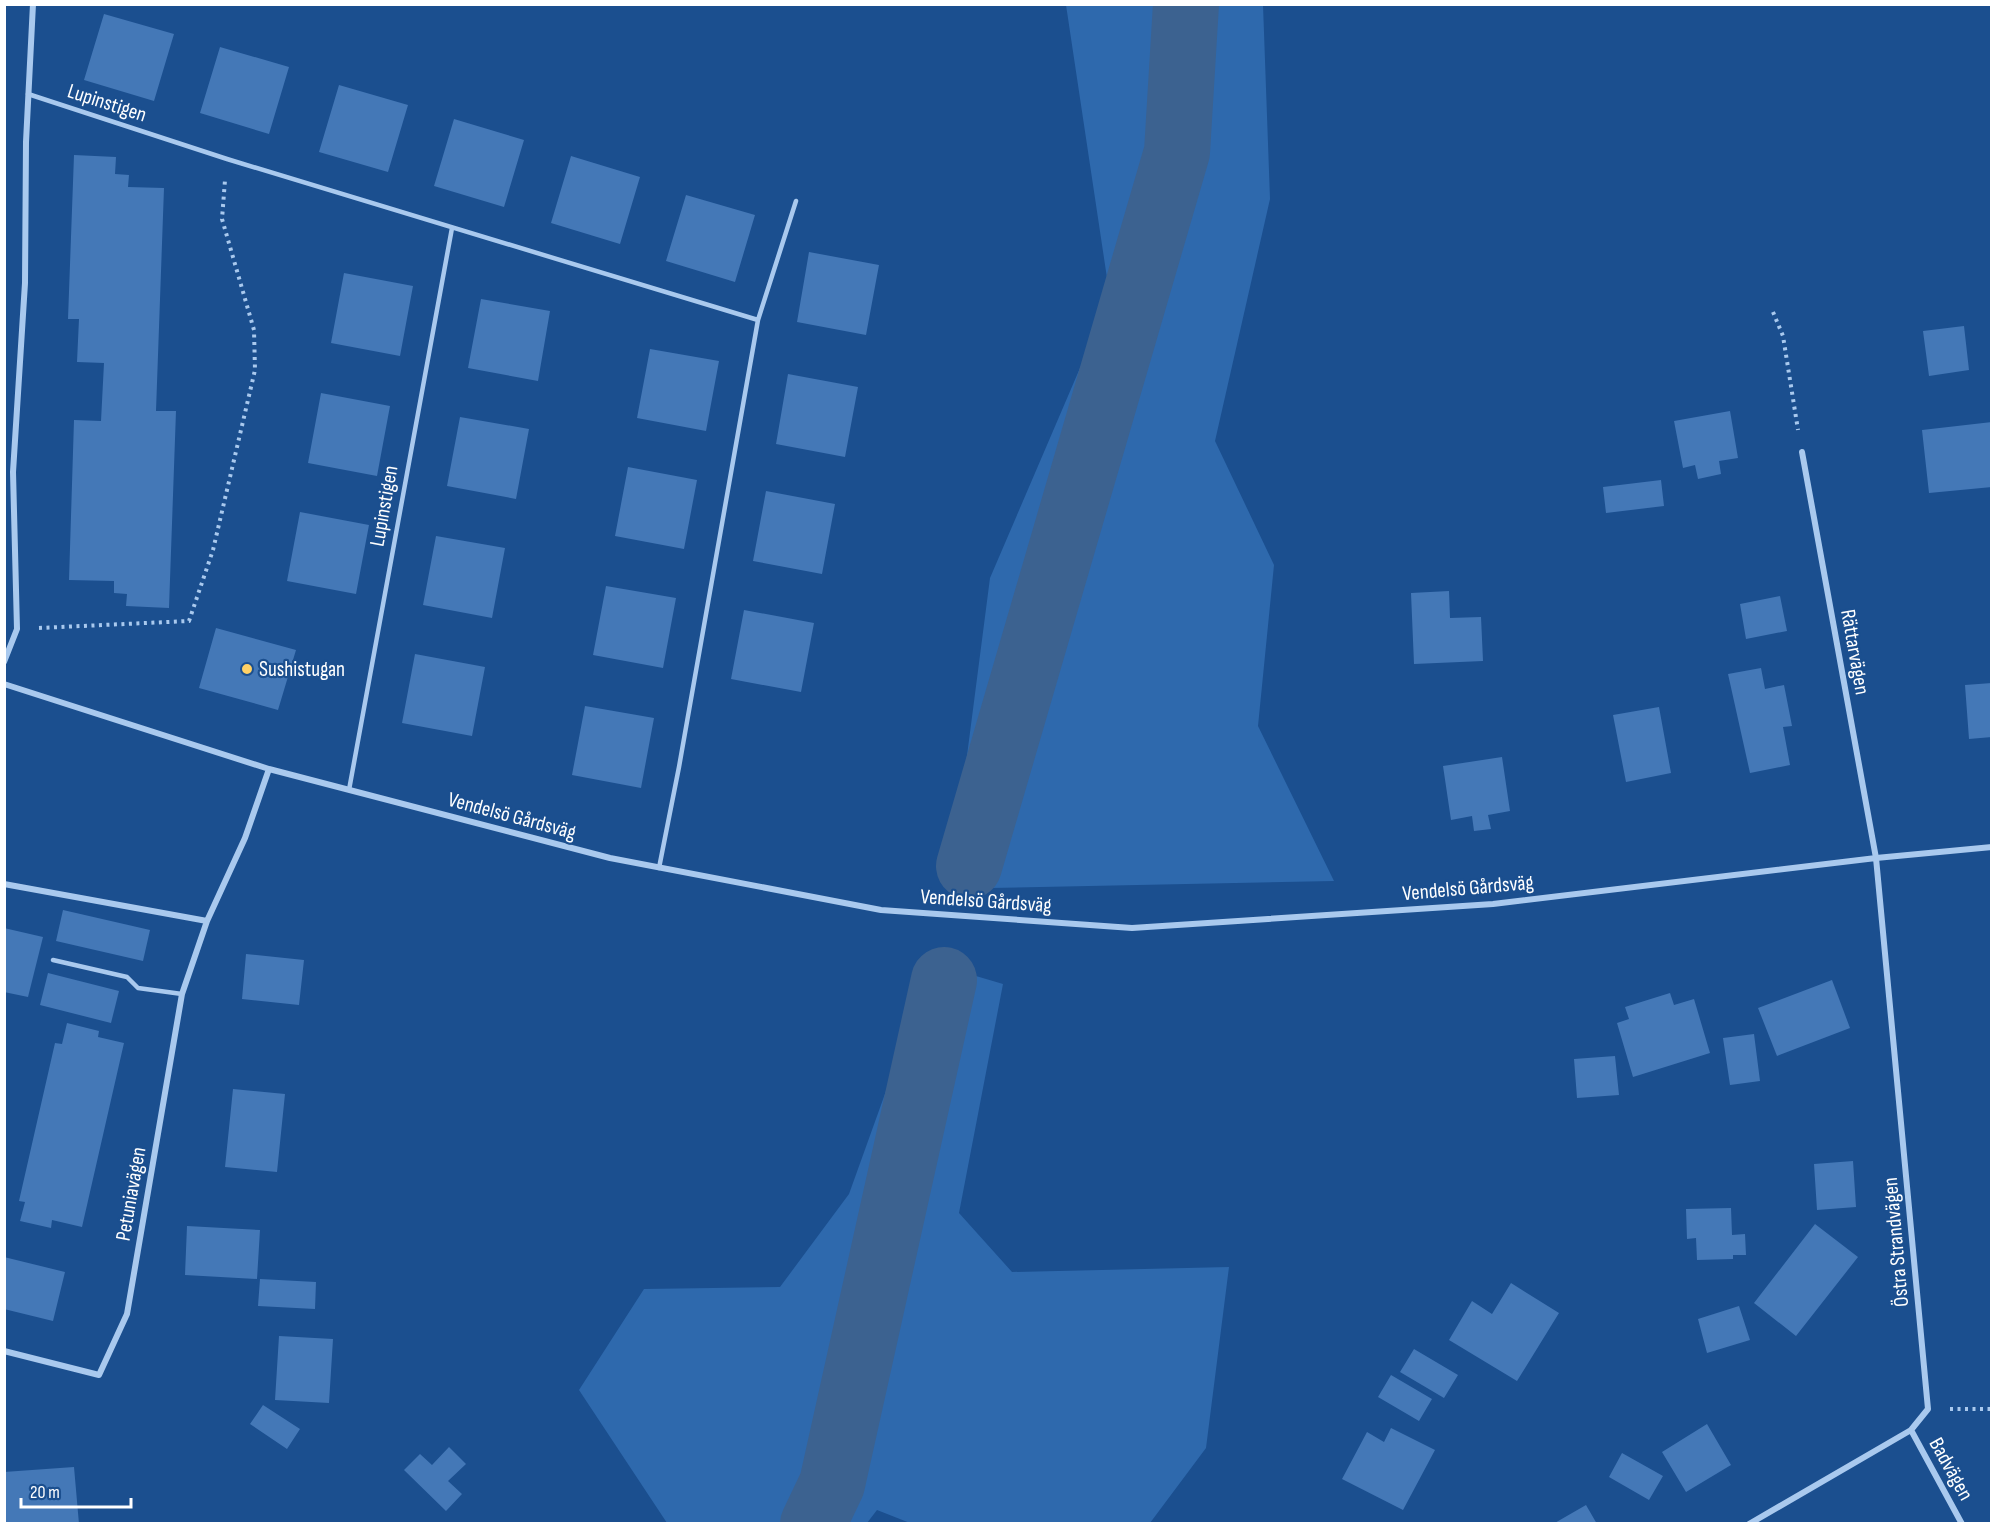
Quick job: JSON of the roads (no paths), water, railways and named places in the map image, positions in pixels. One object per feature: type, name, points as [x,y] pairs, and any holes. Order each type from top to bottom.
[{"type":"street","points":[[4,662],[18,629],[13,472],[25,283],[28,94],[33,4]]},
{"type":"street","name":"Rättarvägen","points":[[1802,452],[1876,858]]},
{"type":"street","name":"Vendelsö Gårdsväg","points":[[4,684],[269,769],[610,858],[880,910],[1132,928],[1492,904],[1876,858],[1992,847]]},
{"type":"street","name":"Petuniavägen","points":[[4,1351],[99,1375],[127,1314],[182,994],[207,921],[245,838],[269,769]]},
{"type":"street","name":"Östra Strandvägen","points":[[1876,858],[1928,1409],[1911,1430]]},
{"type":"street","points":[[4,884],[207,921]]},
{"type":"street","points":[[1749,1524],[1911,1430]]},
{"type":"street","name":"Badvägen","points":[[1911,1430],[1962,1524]]},
{"type":"lane","name":"Lupinstigen","points":[[28,94],[227,159],[758,320]]},
{"type":"lane","points":[[658,868],[679,766],[758,320],[796,201]]},
{"type":"lane","name":"Lupinstigen","points":[[349,790],[452,228]]},
{"type":"lane","points":[[53,960],[127,977],[138,988],[182,994]]},
{"type":"waterway","points":[[969,866],[1177,152],[1186,4]]},
{"type":"waterway","points":[[813,1524],[832,1484],[944,980]]},
{"type":"place","name":"Sushistugan","points":[[247,669]]}]
